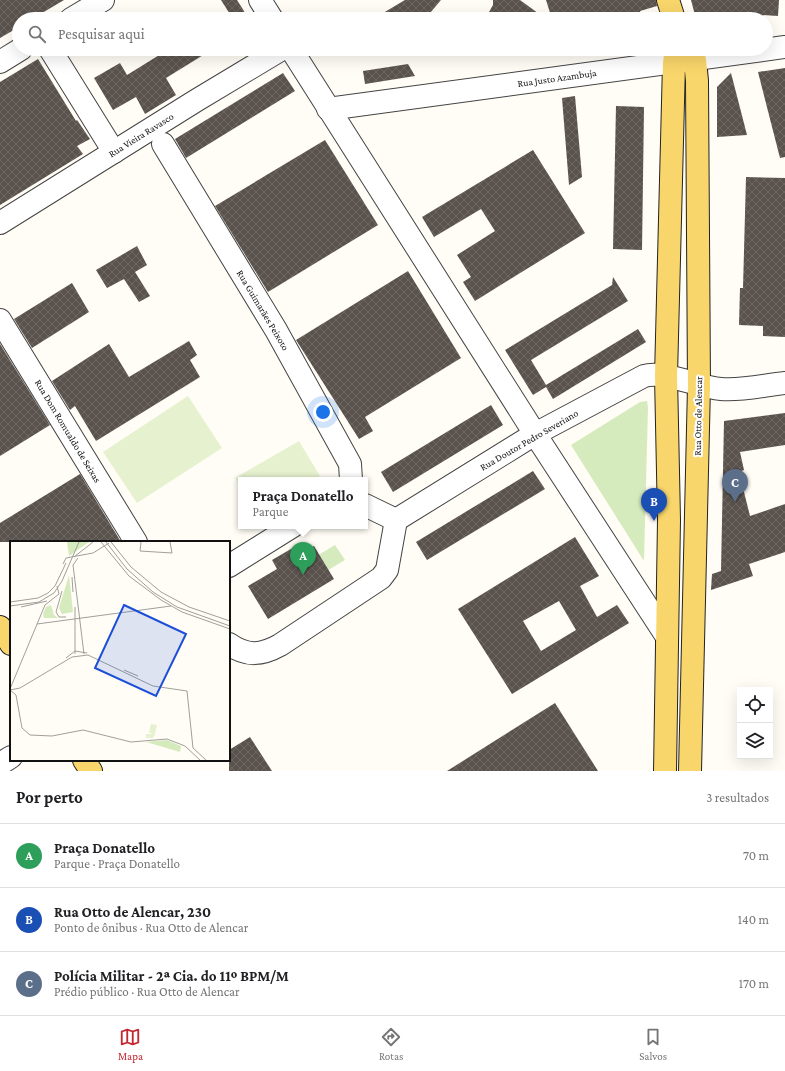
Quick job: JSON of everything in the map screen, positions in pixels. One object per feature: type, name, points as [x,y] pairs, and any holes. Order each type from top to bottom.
[{"type":"main road","points":[[668,0],[672,12]]},
{"type":"main road","points":[[665,771],[669,520],[666,376],[683,56]]},
{"type":"main road","name":"Rua Otto de Alencar","points":[[684,56],[697,81],[699,386],[690,771]]},
{"type":"main road","points":[[0,627],[10,642]]},
{"type":"main road","points":[[85,761],[91,771]]},
{"type":"street","points":[[83,12],[103,0]]},
{"type":"street","points":[[260,0],[268,12]]},
{"type":"street","name":"Rua Justo Azambuja","points":[[773,48],[785,47]]},
{"type":"street","points":[[0,62],[12,55]]},
{"type":"street","points":[[54,56],[114,152]]},
{"type":"street","name":"Rua Vieira Ravasco","points":[[0,223],[271,56]]},
{"type":"street","points":[[295,56],[535,434],[667,637]]},
{"type":"street","name":"Rua Justo Azambuja","points":[[328,108],[676,56]]},
{"type":"street","name":"Rua Guimarães Peixoto","points":[[162,144],[306,382],[350,464],[351,477]]},
{"type":"street","name":"Rua Dom Romualdo de Seixas","points":[[0,320],[135,541]]},
{"type":"street","name":"Rua Doutor Pedro Severiano","points":[[396,520],[535,434],[644,376],[651,374],[666,376],[699,386],[723,389],[785,383]]},
{"type":"street","points":[[230,645],[234,648],[252,654],[265,653],[280,645],[381,578],[387,570],[396,520],[368,506]]},
{"type":"street","points":[[230,565],[288,529]]},
{"type":"street","points":[[0,764],[10,758]]},
{"type":"green space","points":[[188,396],[222,448],[137,503],[103,452]]},
{"type":"green space","points":[[647,401],[644,561],[571,445],[640,402]]},
{"type":"green space","points":[[299,441],[320,476],[238,477],[238,483],[235,478]]},
{"type":"green space","points":[[335,545],[345,560],[271,604],[262,589]]},
{"type":"building","points":[[0,0],[64,0],[44,12],[12,12],[12,31],[0,38]]},
{"type":"building","points":[[221,0],[237,0],[245,12],[229,12]]},
{"type":"building","points":[[405,0],[441,0],[431,12],[385,12]]},
{"type":"building","points":[[493,0],[520,0],[536,12],[489,12],[493,5]]},
{"type":"building","points":[[546,0],[656,0],[657,6],[640,12],[550,12]]},
{"type":"building","points":[[691,0],[779,0],[778,16],[773,16],[773,12],[694,12]]},
{"type":"building","points":[[158,56],[202,56],[166,78],[176,95],[145,114],[136,97],[113,110],[94,78],[120,63],[127,75]]},
{"type":"building","points":[[38,59],[76,121],[77,120],[90,139],[77,146],[83,154],[0,205],[0,82]]},
{"type":"building","points":[[408,64],[415,76],[365,84],[363,71]]},
{"type":"building","points":[[785,68],[785,157],[780,158],[758,72]]},
{"type":"building","points":[[283,73],[295,91],[186,158],[175,139]]},
{"type":"building","points":[[731,73],[747,135],[717,137],[717,87]]},
{"type":"building","points":[[575,96],[582,177],[569,185],[562,98]]},
{"type":"building","points":[[616,106],[644,107],[642,250],[613,249]]},
{"type":"building","points":[[325,140],[378,225],[268,292],[215,206]]},
{"type":"building","points":[[533,150],[585,233],[475,301],[463,282],[471,277],[457,255],[495,231],[481,209],[434,237],[422,217]]},
{"type":"building","points":[[746,177],[785,178],[785,337],[763,336],[763,326],[739,325],[740,288],[743,288]]},
{"type":"building","points":[[137,246],[147,265],[135,272],[150,296],[139,302],[124,279],[107,288],[96,270]]},
{"type":"building","points":[[408,271],[461,358],[365,417],[373,431],[359,439],[296,340]]},
{"type":"building","points":[[613,277],[628,301],[531,360],[546,385],[638,329],[646,342],[553,399],[546,387],[533,395],[505,350],[612,285]]},
{"type":"building","points":[[72,283],[89,312],[32,348],[14,319]]},
{"type":"building","points":[[189,341],[197,355],[190,360],[200,377],[96,441],[75,406],[70,410],[52,381],[109,344],[129,377]]},
{"type":"building","points":[[0,344],[50,425],[0,456]]},
{"type":"building","points":[[491,405],[503,425],[393,492],[381,472]]},
{"type":"building","points":[[785,413],[785,445],[740,452],[744,470],[739,472],[750,516],[785,504],[785,552],[749,564],[753,576],[711,590],[712,574],[721,571],[724,421]]},
{"type":"building","points":[[533,471],[545,489],[427,560],[416,542]]},
{"type":"building","points":[[80,474],[120,541],[0,542],[0,523]]},
{"type":"building","points":[[575,537],[599,576],[580,586],[597,617],[617,605],[629,623],[512,694],[458,609]],"holes":[[[559,601],[576,630],[541,651],[523,621]]]},
{"type":"building","points":[[296,546],[301,554],[314,546],[334,579],[268,619],[248,586],[277,569],[272,560]]},
{"type":"building","points":[[555,703],[598,771],[447,771]]},
{"type":"building","points":[[250,737],[272,771],[229,771],[230,749]]},
{"type":"place","name":"Polícia Militar - 2ª Cia. do 11º BPM/M","points":[[735,502]]},
{"type":"place","name":"Rua Otto de Alencar, 230","points":[[654,521]]},
{"type":"place","name":"Praça Donatello","points":[[303,575]]}]
